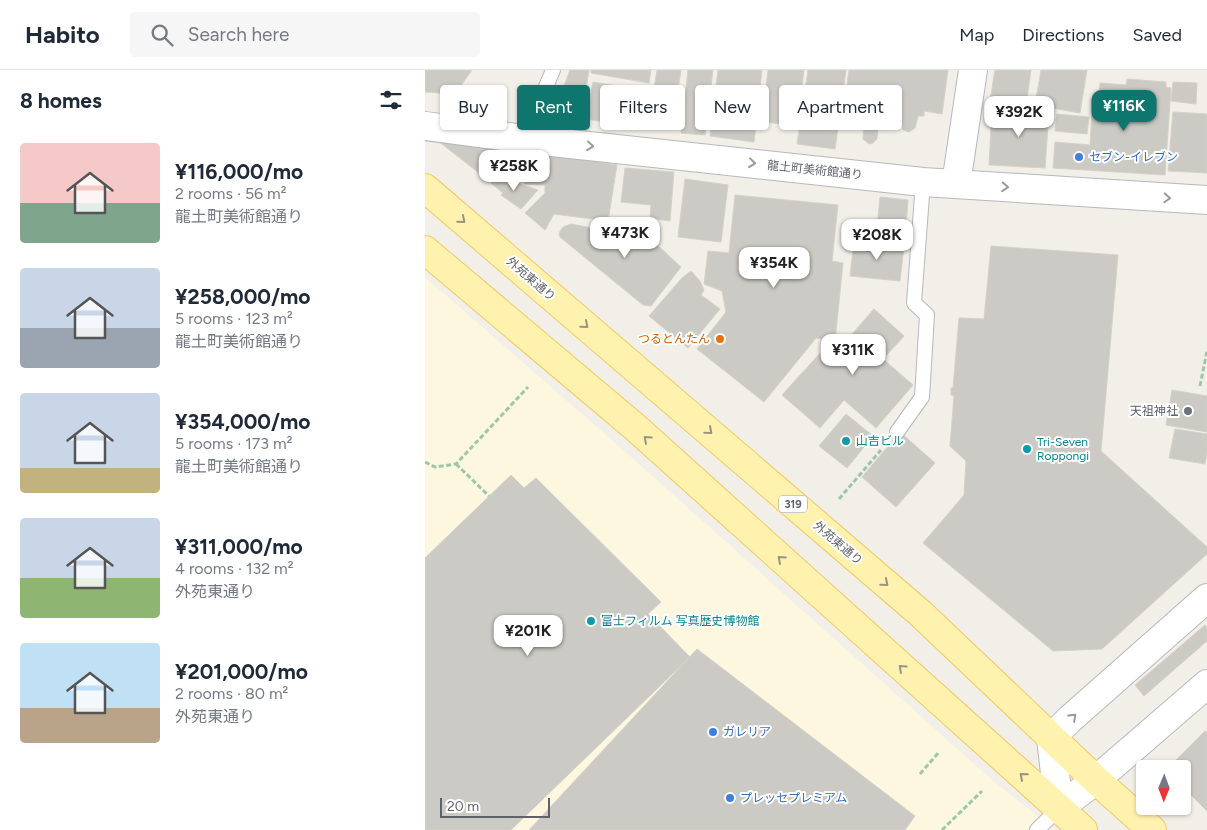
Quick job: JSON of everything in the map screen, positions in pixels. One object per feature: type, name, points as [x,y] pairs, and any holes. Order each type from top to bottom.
[{"type":"main road","name":"外苑東通り","points":[[425,188],[920,613],[1151,830]]},
{"type":"main road","points":[[425,250],[636,428],[1083,830]]},
{"type":"street","points":[[956,184],[973,70]]},
{"type":"street","name":"龍土町美術館通り","points":[[425,126],[525,139],[923,182],[1207,200]]},
{"type":"street","points":[[1059,808],[1051,738],[1069,719],[1207,598]]},
{"type":"street","points":[[1059,808],[1096,780],[1207,684]]},
{"type":"lane","points":[[525,139],[553,70]]},
{"type":"lane","points":[[897,432],[922,397],[927,315],[914,303],[923,182]]},
{"type":"lane","points":[[1037,830],[1059,808]]},
{"type":"path","points":[[1200,386],[1207,352]]},
{"type":"path","points":[[425,462],[435,467],[456,464],[528,387]]},
{"type":"path","points":[[839,499],[885,446]]},
{"type":"path","points":[[456,464],[489,496]]},
{"type":"path","points":[[920,774],[939,752]]},
{"type":"path","points":[[942,830],[982,790]]},
{"type":"shaded area","points":[[425,277],[621,448],[992,780],[1055,830],[425,830]]},
{"type":"building","points":[[425,70],[472,70],[461,85],[440,85],[440,93],[425,92]]},
{"type":"building","points":[[570,70],[589,70],[587,85],[564,85]]},
{"type":"building","points":[[591,70],[651,70],[649,83],[591,73]]},
{"type":"building","points":[[657,70],[681,70],[679,85],[655,85]]},
{"type":"building","points":[[688,70],[713,70],[711,85],[695,85],[695,130],[706,130],[705,135],[681,133],[681,130],[685,130],[685,97]]},
{"type":"building","points":[[718,70],[762,70],[760,85],[716,85]]},
{"type":"building","points":[[768,70],[804,70],[802,85],[779,85],[779,123],[769,123],[769,85],[766,85]]},
{"type":"building","points":[[808,70],[846,70],[844,85],[806,85]]},
{"type":"building","points":[[849,70],[948,70],[942,114],[924,111],[924,116],[918,116],[915,128],[909,132],[903,130],[902,126],[902,85],[847,85]]},
{"type":"building","points":[[995,70],[1031,70],[1026,106],[990,101]]},
{"type":"building","points":[[1041,70],[1087,70],[1080,113],[1035,105]]},
{"type":"building","points":[[1127,79],[1166,82],[1166,87],[1171,88],[1165,175],[1053,168],[1055,142],[1090,145],[1092,112],[1098,113],[1100,83],[1126,85]]},
{"type":"building","points":[[593,82],[611,85],[600,85],[600,121],[590,120],[590,98]]},
{"type":"building","points":[[1173,82],[1197,83],[1196,104],[1171,101]]},
{"type":"building","points":[[992,107],[1049,111],[1045,168],[989,165]]},
{"type":"building","points":[[1173,112],[1207,114],[1207,173],[1168,171]]},
{"type":"building","points":[[1057,114],[1089,117],[1087,134],[1055,131]]},
{"type":"building","points":[[711,130],[755,130],[754,142],[710,136]]},
{"type":"building","points":[[799,130],[838,130],[835,149],[797,144]]},
{"type":"building","points":[[864,130],[878,130],[877,139],[873,143],[869,144],[863,139]]},
{"type":"building","points":[[437,140],[526,150],[518,180],[497,177],[494,174],[489,181]]},
{"type":"building","points":[[531,150],[617,165],[608,221],[554,214],[545,230],[525,213],[545,193],[545,185],[524,184],[526,161],[531,160]]},
{"type":"building","points":[[625,168],[674,172],[670,221],[650,218],[651,205],[621,202]]},
{"type":"building","points":[[497,177],[538,190],[521,209],[501,195],[503,193],[491,183]]},
{"type":"building","points":[[685,179],[728,185],[721,242],[678,237]]},
{"type":"building","points":[[735,195],[838,205],[832,261],[843,263],[835,341],[816,338],[764,402],[697,349],[726,312],[722,291],[704,284],[708,251],[729,253]]},
{"type":"building","points":[[880,197],[908,200],[905,241],[876,238]]},
{"type":"building","points":[[614,223],[647,235],[650,241],[654,242],[681,267],[651,306],[643,305],[560,237],[559,233],[563,227],[571,224],[597,229]]},
{"type":"building","points":[[854,241],[904,246],[900,281],[850,276]]},
{"type":"building","name":"Tri-Seven Roppongi","points":[[991,246],[1118,255],[1101,451],[1207,547],[1207,554],[1102,649],[1053,651],[923,543],[964,495],[966,461],[950,446],[954,396],[951,395],[951,388],[953,388],[959,318],[984,319]]},
{"type":"building","points":[[691,271],[700,281],[704,290],[701,295],[720,309],[688,348],[649,316],[682,278]]},
{"type":"building","points":[[874,309],[904,336],[883,359],[913,385],[876,428],[844,400],[820,428],[782,395],[823,350],[832,357]]},
{"type":"building","name":"天祖神社","points":[[1172,390],[1207,396],[1207,432],[1166,425]]},
{"type":"building","name":"山吉ビル","points":[[846,414],[873,436],[847,468],[819,446]]},
{"type":"building","points":[[1175,429],[1207,434],[1205,464],[1169,458]]},
{"type":"building","points":[[900,432],[935,463],[896,507],[862,477]]},
{"type":"building","points":[[511,475],[524,488],[536,478],[661,602],[648,614],[690,657],[511,830],[425,830],[425,558]]},
{"type":"building","points":[[1205,625],[1207,628],[1207,641],[1144,696],[1135,685]]},
{"type":"building","name":"ガレリア","points":[[697,649],[915,816],[905,830],[529,830]]},
{"type":"building","points":[[1205,731],[1207,732],[1207,811],[1191,795],[1191,760],[1176,760]]},
{"type":"place","name":"セブン-イレブン","points":[[1079,157]]},
{"type":"place","name":"つるとんたん","points":[[720,339]]},
{"type":"place","name":"天祖神社","points":[[1188,411]]},
{"type":"place","name":"山吉ビル","points":[[846,441]]},
{"type":"place","name":"Tri-Seven Roppongi","points":[[1027,449]]},
{"type":"place","name":"富士フィルム 写真歴史博物館","points":[[591,621]]},
{"type":"place","name":"ガレリア","points":[[713,732]]},
{"type":"place","name":"プレッセプレミアム","points":[[730,798]]}]
